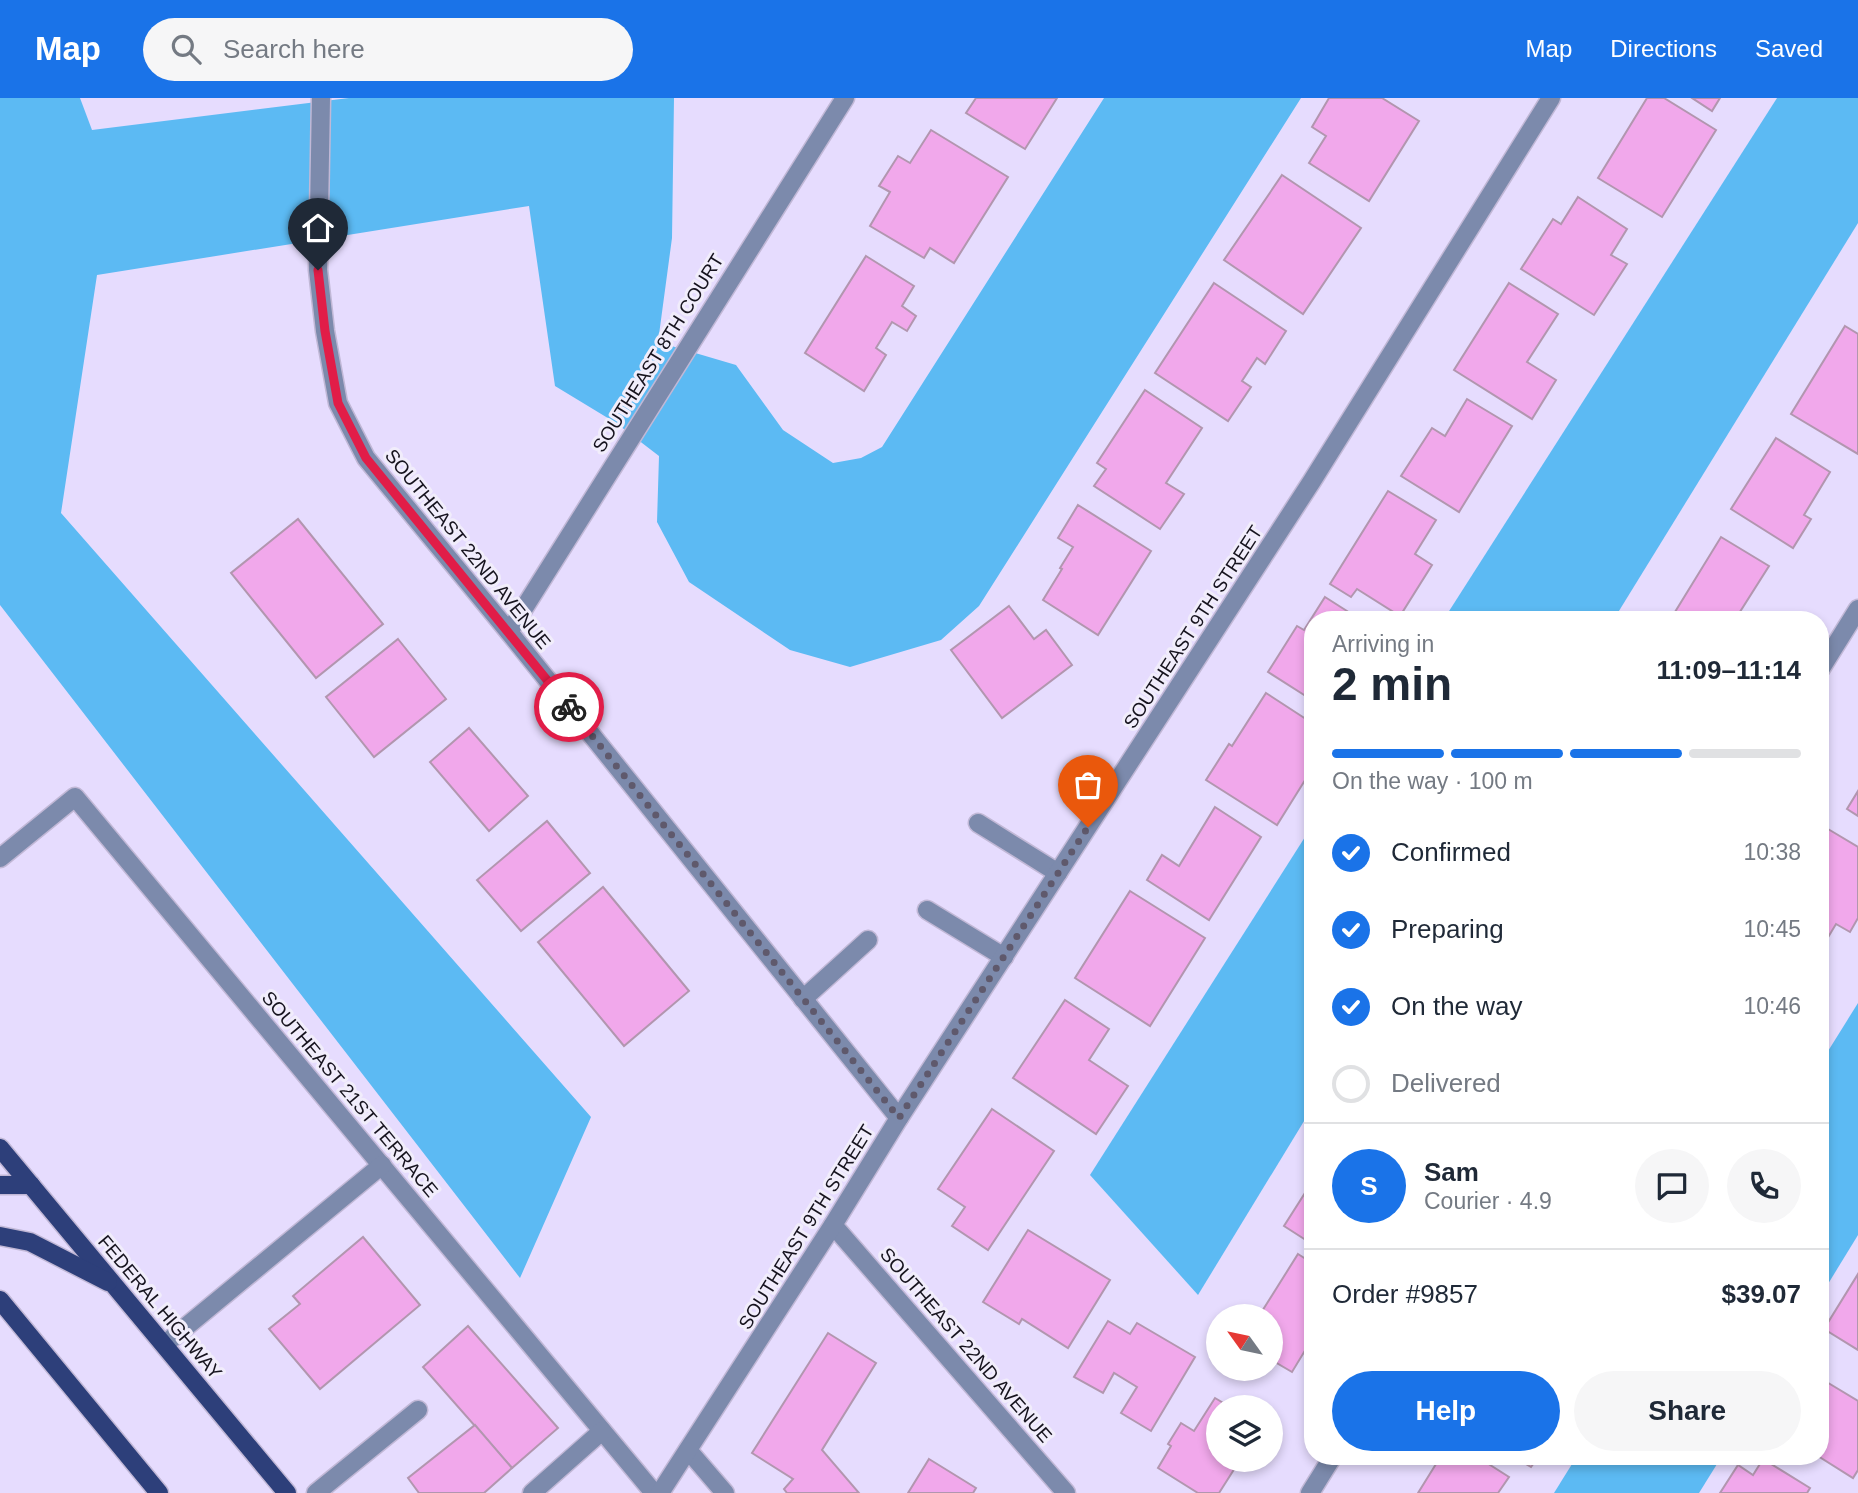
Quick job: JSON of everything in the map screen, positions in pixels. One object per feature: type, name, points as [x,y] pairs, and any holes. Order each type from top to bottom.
[{"type":"main road","name":"FEDERAL HIGHWAY","points":[[0,1148],[287,1493]]},
{"type":"main road","points":[[0,1185],[31,1185]]},
{"type":"main road","points":[[0,1236],[30,1242],[114,1285]]},
{"type":"main road","points":[[0,1300],[159,1493]]},
{"type":"street","name":"SOUTHEAST 22ND AVENUE","points":[[321,98],[318,270],[325,331],[338,403],[366,458],[899,1118]]},
{"type":"street","name":"SOUTHEAST 8TH COURT","points":[[509,632],[845,98]]},
{"type":"street","name":"SOUTHEAST 9TH STREET","points":[[660,1493],[834,1225],[899,1118],[1312,481],[1551,98]]},
{"type":"street","points":[[1829,656],[1858,609]]},
{"type":"street","name":"SOUTHEAST 21ST TERRACE","points":[[1,855],[75,797],[654,1493]]},
{"type":"street","points":[[978,822],[1058,873]]},
{"type":"street","points":[[927,910],[1004,957]]},
{"type":"street","points":[[803,999],[868,940]]},
{"type":"street","points":[[165,1344],[382,1165]]},
{"type":"street","name":"SOUTHEAST 22ND AVENUE","points":[[834,1225],[1066,1493]]},
{"type":"street","points":[[316,1493],[418,1410]]},
{"type":"street","points":[[532,1493],[602,1431]]},
{"type":"street","points":[[688,1450],[725,1493]]},
{"type":"street","points":[[1310,1493],[1327,1465]]},
{"type":"water","points":[[0,98],[80,98],[92,130],[349,98],[674,98],[672,238],[658,342],[736,365],[783,430],[833,463],[861,458],[882,447],[1104,98],[1301,98],[979,606],[941,640],[850,667],[790,650],[689,582],[657,522],[659,456],[616,423],[555,386],[529,206],[97,275],[61,513],[591,1117],[520,1278],[0,605]]},
{"type":"water","points":[[1777,98],[1858,98],[1858,223],[1619,611],[1449,611]]},
{"type":"water","points":[[1304,839],[1304,1121],[1198,1295],[1090,1175]]},
{"type":"water","points":[[1858,1003],[1858,1235],[1829,1282],[1829,1050]]},
{"type":"water","points":[[1571,1465],[1716,1465],[1699,1493],[1554,1493]]},
{"type":"building","points":[[976,98],[1057,98],[1025,149],[966,113]]},
{"type":"building","points":[[1329,98],[1382,98],[1419,121],[1369,201],[1309,163],[1326,136],[1312,127]]},
{"type":"building","points":[[1647,98],[1664,98],[1716,130],[1662,217],[1598,178]]},
{"type":"building","points":[[1692,98],[1720,98],[1712,111]]},
{"type":"building","points":[[931,130],[1008,177],[954,263],[930,248],[924,258],[870,226],[890,192],[879,186],[898,156],[910,163]]},
{"type":"building","points":[[1282,175],[1361,228],[1303,314],[1224,260]]},
{"type":"building","points":[[1578,197],[1627,229],[1611,255],[1627,264],[1594,315],[1521,269],[1553,219],[1561,224]]},
{"type":"building","points":[[866,256],[914,286],[902,306],[916,316],[907,331],[892,322],[876,348],[886,355],[864,391],[805,353]]},
{"type":"building","points":[[1214,283],[1286,331],[1265,364],[1257,358],[1242,381],[1251,387],[1228,421],[1155,373]]},
{"type":"building","points":[[1509,283],[1558,314],[1527,362],[1556,380],[1532,419],[1454,370]]},
{"type":"building","points":[[1845,326],[1858,334],[1858,454],[1791,414]]},
{"type":"building","points":[[1145,390],[1202,428],[1166,483],[1184,494],[1160,529],[1094,486],[1106,469],[1097,463]]},
{"type":"building","points":[[1467,399],[1512,426],[1459,512],[1401,476],[1432,428],[1445,436]]},
{"type":"building","points":[[1776,438],[1830,472],[1804,515],[1811,519],[1793,548],[1731,509]]},
{"type":"building","points":[[1388,491],[1436,520],[1415,554],[1432,565],[1403,611],[1392,611],[1357,589],[1351,597],[1330,584]]},
{"type":"building","points":[[1078,505],[1151,551],[1098,635],[1043,600],[1073,547],[1058,538]]},
{"type":"building","points":[[298,519],[383,624],[316,678],[231,573]]},
{"type":"building","points":[[1721,537],[1769,566],[1741,611],[1676,611]]},
{"type":"building","points":[[1325,597],[1347,611],[1316,611]]},
{"type":"building","points":[[1009,606],[1034,639],[1046,630],[1072,665],[1002,718],[951,650]]},
{"type":"building","points":[[1297,626],[1304,630],[1304,695],[1268,672]]},
{"type":"building","points":[[398,639],[446,699],[374,757],[326,697]]},
{"type":"building","points":[[1266,693],[1304,718],[1304,782],[1277,825],[1206,780],[1229,744],[1232,746]]},
{"type":"building","points":[[469,728],[528,796],[489,831],[430,762]]},
{"type":"building","points":[[1858,791],[1858,816],[1847,809]]},
{"type":"building","points":[[1215,807],[1261,837],[1209,920],[1147,880],[1162,855],[1179,866]]},
{"type":"building","points":[[547,821],[590,873],[521,931],[477,880]]},
{"type":"building","points":[[1829,830],[1858,847],[1858,918],[1850,932],[1836,924],[1829,936]]},
{"type":"building","points":[[603,887],[689,991],[624,1046],[538,942]]},
{"type":"building","points":[[1130,891],[1205,938],[1150,1026],[1075,978]]},
{"type":"building","points":[[1065,1000],[1109,1029],[1089,1060],[1128,1086],[1096,1134],[1013,1078]]},
{"type":"building","points":[[992,1109],[1054,1151],[988,1250],[952,1226],[965,1207],[938,1189]]},
{"type":"building","points":[[1304,1195],[1304,1239],[1284,1226]]},
{"type":"building","points":[[1028,1230],[1110,1280],[1068,1348],[1022,1319],[1019,1324],[983,1302]]},
{"type":"building","points":[[363,1237],[420,1305],[320,1389],[269,1329],[300,1304],[293,1296]]},
{"type":"building","points":[[1298,1254],[1304,1258],[1304,1352],[1292,1372],[1283,1367],[1283,1304],[1267,1304]]},
{"type":"building","points":[[1858,1274],[1858,1350],[1829,1332],[1829,1321]]},
{"type":"building","points":[[1108,1321],[1130,1334],[1137,1323],[1195,1357],[1151,1431],[1121,1413],[1137,1387],[1114,1373],[1103,1393],[1074,1377]]},
{"type":"building","points":[[468,1326],[558,1428],[512,1468],[423,1367]]},
{"type":"building","points":[[828,1333],[876,1363],[822,1450],[859,1493],[787,1493],[784,1489],[793,1479],[752,1453]]},
{"type":"building","points":[[1829,1383],[1858,1401],[1858,1470],[1853,1478],[1829,1463]]},
{"type":"building","points":[[1206,1412],[1206,1472],[1232,1472],[1219,1493],[1198,1493],[1158,1468],[1181,1423],[1194,1431]]},
{"type":"building","points":[[475,1425],[512,1468],[484,1493],[419,1493],[408,1478]]},
{"type":"building","points":[[929,1459],[976,1488],[973,1493],[908,1493]]},
{"type":"building","points":[[1435,1465],[1490,1465],[1509,1477],[1498,1493],[1418,1493]]},
{"type":"building","points":[[1738,1465],[1753,1475],[1759,1465],[1773,1465],[1810,1488],[1807,1493],[1720,1493]]},
{"type":"way so far","points":[[569,707],[899,1118],[1088,827]]},
{"type":"route","points":[[318,270],[325,331],[338,403],[366,458],[569,707]]}]
